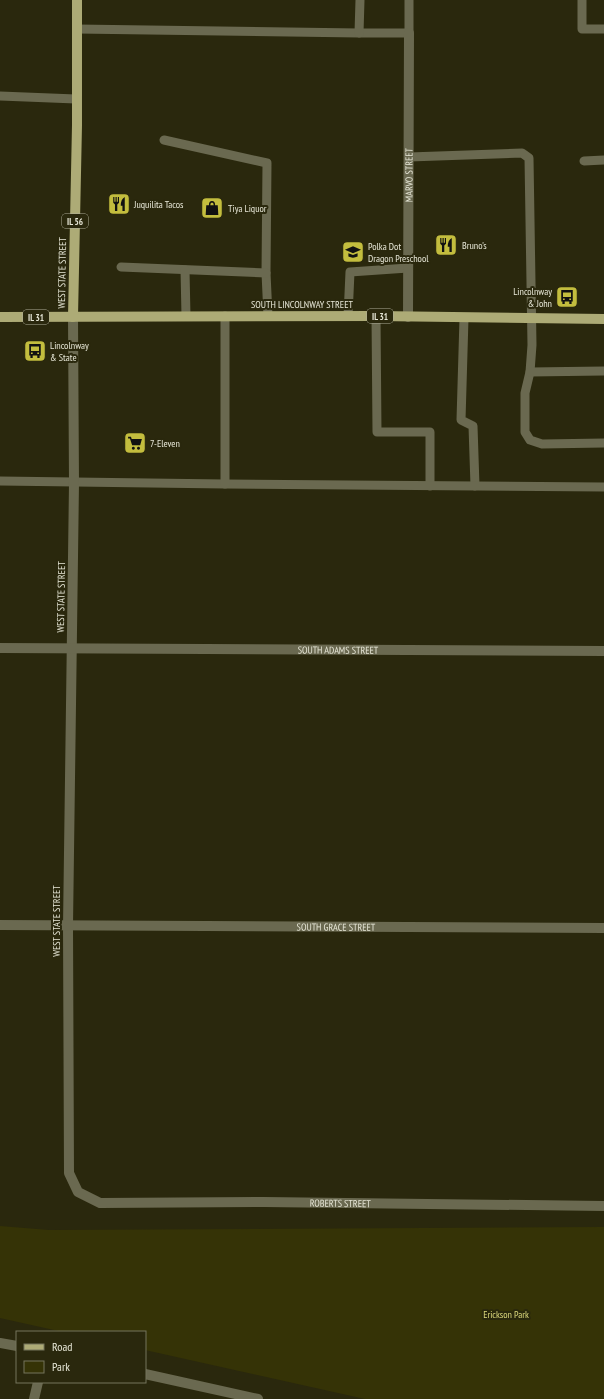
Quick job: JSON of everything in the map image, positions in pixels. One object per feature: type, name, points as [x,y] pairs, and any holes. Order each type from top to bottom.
[{"type":"main road","name":"WEST STATE STREET","points":[[73,317],[77,125],[77,0]]},
{"type":"main road","name":"SOUTH LINCOLNWAY STREET","points":[[73,317],[376,316],[604,319]]},
{"type":"main road","name":"IL 31","points":[[0,317],[73,317]]},
{"type":"street","name":"MARVO STREET","points":[[408,317],[409,33]]},
{"type":"street","name":"WEST STATE STREET","points":[[73,317],[74,483],[68,926],[69,1173],[78,1192]]},
{"type":"street","name":"SOUTH ADAMS STREET","points":[[0,648],[604,651]]},
{"type":"street","name":"SOUTH GRACE STREET","points":[[0,925],[604,928]]},
{"type":"street","name":"ROBERTS STREET","points":[[78,1192],[100,1203],[604,1206]]},
{"type":"street","points":[[0,1343],[16,1346]]},
{"type":"street","points":[[146,1374],[258,1399]]},
{"type":"street","points":[[34,1399],[38,1383]]},
{"type":"lane","points":[[359,34],[360,0]]},
{"type":"lane","points":[[77,29],[359,34],[409,33],[410,0]]},
{"type":"lane","points":[[582,0],[582,29],[604,29]]},
{"type":"lane","points":[[0,96],[76,100]]},
{"type":"lane","points":[[164,140],[267,163],[266,273],[268,316]]},
{"type":"lane","points":[[409,157],[522,153],[529,158],[531,318],[530,372],[525,394],[525,432],[530,440],[542,444],[604,443]]},
{"type":"lane","points":[[584,160],[604,160]]},
{"type":"lane","points":[[121,267],[266,273]]},
{"type":"lane","points":[[348,316],[350,272],[408,268]]},
{"type":"lane","points":[[185,270],[186,316]]},
{"type":"lane","points":[[225,316],[225,484]]},
{"type":"lane","points":[[376,316],[377,432],[430,432],[430,486]]},
{"type":"lane","points":[[464,318],[461,420],[473,426],[475,486]]},
{"type":"lane","points":[[530,372],[604,371]]},
{"type":"lane","points":[[0,481],[430,486],[604,486]]},
{"type":"green space","name":"Erickson Park","points":[[0,1226],[49,1230],[604,1227],[604,1399],[365,1399],[146,1350],[146,1331],[58,1331],[0,1318]]},
{"type":"place","name":"Juquilita Tacos","points":[[119,204]]},
{"type":"place","name":"Tiya Liquor","points":[[212,208]]},
{"type":"place","name":"Bruno's","points":[[446,245]]},
{"type":"place","name":"Polka Dot Dragon Preschool","points":[[353,252]]},
{"type":"place","name":"Lincolnway & John","points":[[567,297]]},
{"type":"place","name":"Lincolnway & State","points":[[35,351]]},
{"type":"place","name":"7-Eleven","points":[[135,443]]}]
